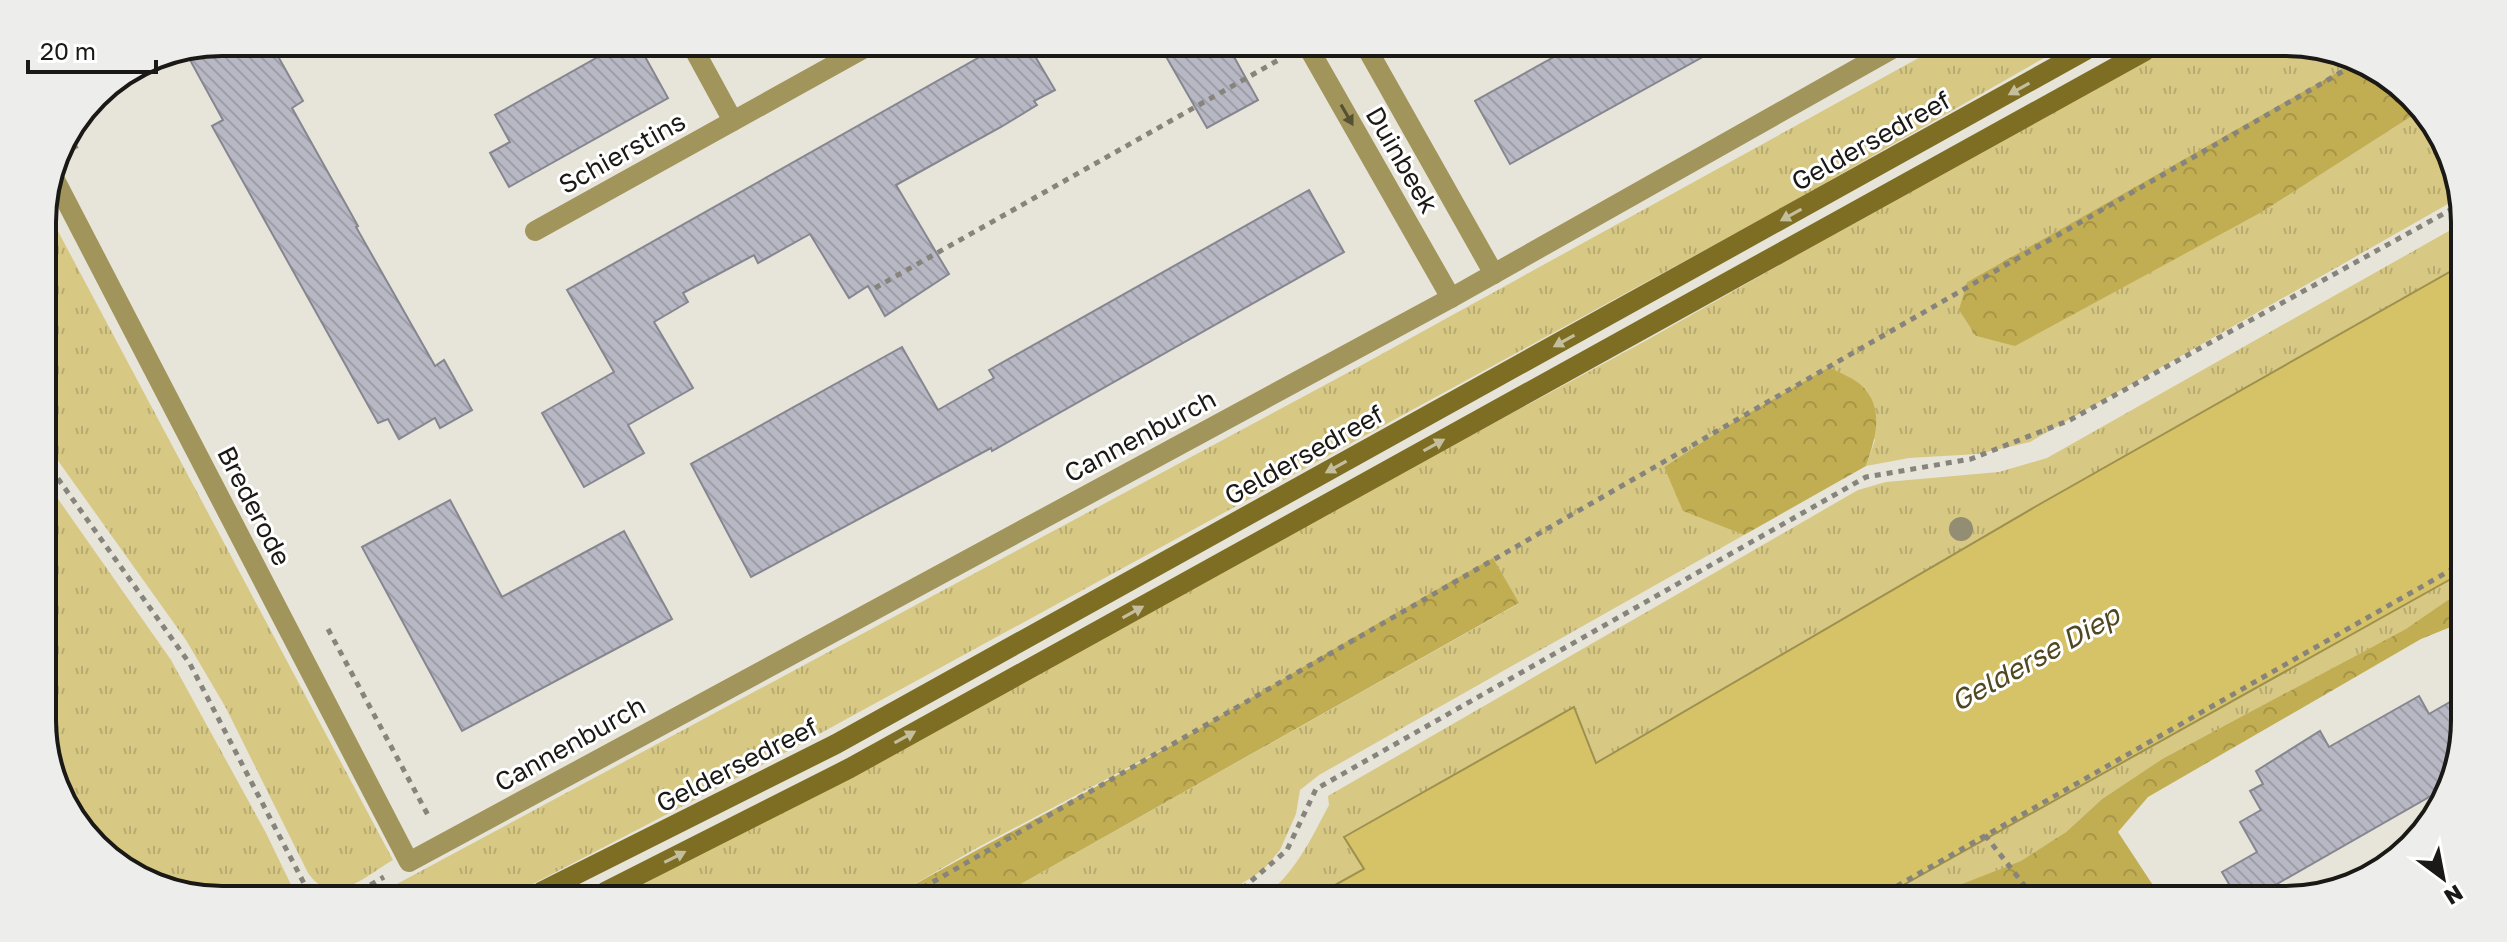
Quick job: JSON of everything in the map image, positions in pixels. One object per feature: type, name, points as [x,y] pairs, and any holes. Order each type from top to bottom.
[{"type":"main road","name":"Geldersedreef","points":[[553,886],[850,736],[2075,56]]},
{"type":"main road","name":"Geldersedreef","points":[[617,886],[850,768],[2136,56]]},
{"type":"street","points":[[698,56],[733,121]]},
{"type":"street","name":"Schierstins","points":[[535,231],[850,56]]},
{"type":"street","name":"Duinbeek","points":[[1313,56],[1451,298]]},
{"type":"street","name":"Duinbeek","points":[[1371,56],[1494,274]]},
{"type":"street","name":"Cannenburch","points":[[409,862],[1451,298],[1880,56]]},
{"type":"street","name":"Brederode","points":[[60,189],[409,862]]},
{"type":"path","points":[[875,288],[1285,56]]},
{"type":"path","points":[[926,886],[2347,69]]},
{"type":"path","points":[[1245,886],[1287,850],[1316,789],[1825,500],[1866,477],[1971,459],[2070,420],[2450,210]]},
{"type":"path","points":[[56,476],[190,664],[305,886]]},
{"type":"path","points":[[1897,886],[2451,570]]},
{"type":"path","points":[[1985,835],[2025,886]]},
{"type":"green space","points":[[1922,56],[2048,56],[1778,210],[777,757],[531,885],[393,886],[1351,371]]},
{"type":"green space","points":[[2148,56],[2307,57],[2345,68],[1967,282],[1976,336],[2015,345],[2262,212],[2412,116],[2434,149],[2450,200],[2450,203],[2030,442],[1978,454],[1909,458],[1866,466],[1875,440],[1829,367],[1735,421],[1664,467],[1684,511],[1744,535],[1319,775],[1300,790],[1296,814],[1280,850],[1263,870],[1238,886],[1017,886],[1518,604],[1493,559],[1182,739],[912,886],[640,886],[1647,340]]},
{"type":"green space","points":[[2345,68],[2377,84],[2412,116],[2262,212],[2015,346],[1976,336],[1959,310],[1967,282]]},
{"type":"green space","points":[[56,228],[393,860],[349,886],[324,886],[308,873],[226,708],[186,640],[56,458]]},
{"type":"green space","points":[[2451,230],[2451,385],[2393,304],[2040,504],[1595,763],[1575,707],[1344,836],[1364,869],[1333,886],[1276,886],[1302,854],[1329,805],[1328,796],[1858,490],[1886,482],[1999,472],[2047,458]]},
{"type":"green space","points":[[1829,367],[1860,384],[1874,405],[1875,435],[1866,466],[1744,535],[1683,511],[1664,467],[1735,421]]},
{"type":"green space","points":[[56,496],[171,660],[292,886],[200,885],[169,877],[130,858],[97,829],[84,812],[65,773],[57,742]]},
{"type":"green space","points":[[1493,558],[1519,603],[1017,886],[913,886],[1147,759]]},
{"type":"green space","points":[[2451,579],[2451,598],[2407,629],[2162,759],[2102,799],[2066,832],[2021,862],[1958,886],[1901,886]]},
{"type":"green space","points":[[2451,598],[2451,627],[2421,639],[2148,797],[2118,832],[2153,886],[1957,886],[2021,861],[2066,832],[2102,799],[2162,759],[2406,629]]},
{"type":"water","name":"Gelderse Diep","points":[[2451,271],[2451,579],[1901,886],[1333,886],[1364,869],[1344,837],[1574,707],[1596,763],[2040,504]]},
{"type":"building","points":[[278,56],[303,101],[292,108],[356,227],[435,366],[444,360],[472,410],[440,428],[435,418],[399,439],[388,419],[378,423],[212,126],[223,120],[190,59]]},
{"type":"building","points":[[600,56],[645,56],[668,98],[509,187],[490,153],[510,142],[495,115]]},
{"type":"building","points":[[982,56],[1035,56],[1055,90],[1034,101],[1037,105],[1001,127],[896,185],[949,274],[885,316],[868,286],[849,298],[810,234],[758,263],[754,255],[683,293],[688,302],[654,322],[693,388],[628,425],[644,453],[584,487],[542,413],[614,372],[567,290]]},
{"type":"building","points":[[1166,56],[1234,56],[1258,100],[1207,128]]},
{"type":"building","points":[[1556,56],[1704,56],[1510,164],[1475,101]]},
{"type":"building","points":[[1309,190],[1344,252],[992,451],[991,448],[751,577],[691,464],[902,347],[938,410],[994,378],[989,370]]},
{"type":"building","points":[[450,500],[502,597],[624,531],[672,619],[462,731],[362,547]]},
{"type":"building","points":[[2419,696],[2429,714],[2451,701],[2448,752],[2433,795],[2278,886],[2230,886],[2222,872],[2257,852],[2240,822],[2261,810],[2250,791],[2263,784],[2256,771],[2320,731],[2329,747]]}]
